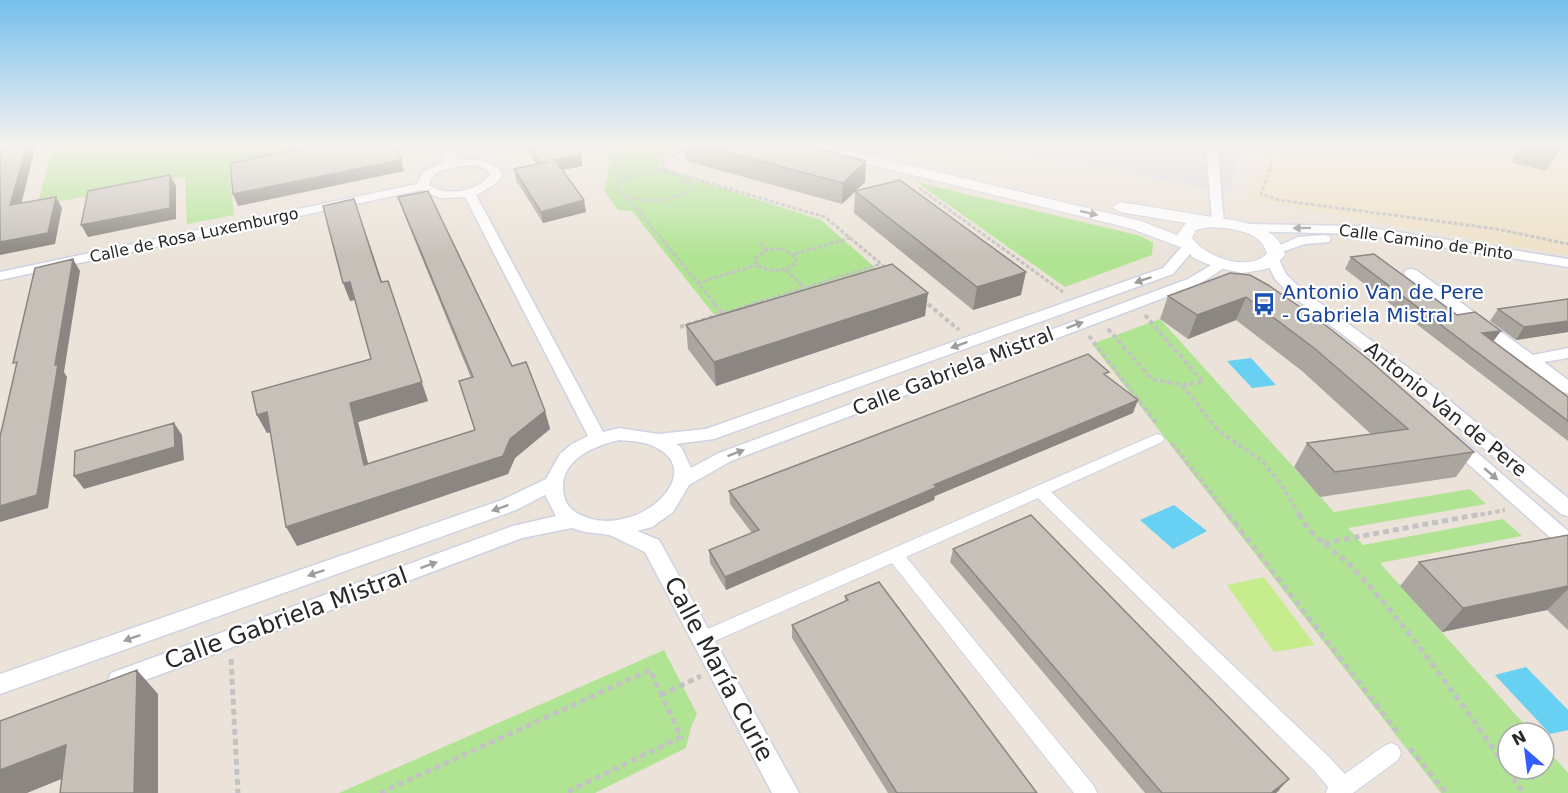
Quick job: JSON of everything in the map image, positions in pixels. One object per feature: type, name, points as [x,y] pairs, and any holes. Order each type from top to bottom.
[{"type":"street","points":[[423,182],[423,186],[438,194],[469,193],[492,182]]},
{"type":"street","points":[[961,182],[1135,224],[1188,246],[1201,256],[1228,265],[1260,285]]},
{"type":"street","points":[[1014,182],[1141,212],[1248,228],[1267,238],[1275,255],[1254,267],[1228,265]]},
{"type":"street","points":[[1213,222],[1214,182]]},
{"type":"street","name":"Calle de Rosa Luxemburgo","points":[[0,276],[423,186]]},
{"type":"street","points":[[469,193],[598,439]]},
{"type":"street","points":[[1188,246],[1184,238],[1185,232],[1197,224],[1213,222]]},
{"type":"street","name":"Calle Camino de Pinto","points":[[1248,228],[1359,230],[1568,263]]},
{"type":"street","name":"Calle Camino de Pinto","points":[[1275,255],[1303,240],[1364,240],[1568,273]]},
{"type":"street","name":"Calle Gabriela Mistral","points":[[658,440],[708,435],[1168,271],[1188,246]]},
{"type":"street","name":"Antonio Van de Pere","points":[[1275,255],[1280,276],[1296,292],[1416,382],[1568,509]]},
{"type":"street","name":"Calle Gabriela Mistral","points":[[684,480],[725,457],[1192,282],[1228,265]]},
{"type":"street","points":[[1411,273],[1568,388]]},
{"type":"street","points":[[1530,360],[1568,353]]},
{"type":"street","points":[[620,434],[634,434],[658,440],[669,446],[680,458],[684,480],[677,496],[661,513],[639,524],[615,529],[595,528],[573,520],[560,509],[554,498],[553,483],[558,469],[583,445],[620,434]]},
{"type":"street","points":[[702,639],[1041,491],[1162,434]]},
{"type":"street","name":"Antonio Van de Pere","points":[[1446,434],[1568,542]]},
{"type":"street","name":"Calle Gabriela Mistral","points":[[0,684],[509,505],[553,483]]},
{"type":"street","points":[[1041,491],[1320,763],[1339,791],[1401,745]]},
{"type":"street","points":[[615,529],[652,546],[661,513]]},
{"type":"street","name":"Calle Gabriela Mistral","points":[[99,687],[520,531],[573,520]]},
{"type":"street","name":"Calle María Curie","points":[[652,546],[786,793]]},
{"type":"street","points":[[895,555],[1088,793]]},
{"type":"path","points":[[623,182],[617,185],[617,190],[636,208],[723,313]]},
{"type":"path","points":[[622,195],[650,202],[677,197],[688,191],[687,182]]},
{"type":"path","points":[[708,182],[825,217],[890,272]]},
{"type":"path","points":[[1265,182],[1261,194],[1278,201],[1497,229],[1568,244]]},
{"type":"path","points":[[915,185],[1077,303]]},
{"type":"path","points":[[758,203],[764,198]]},
{"type":"path","points":[[757,265],[755,261],[758,255],[767,250],[781,249],[795,255],[850,238]]},
{"type":"path","points":[[760,243],[767,250]]},
{"type":"path","points":[[697,283],[757,265],[767,270],[786,270],[796,263],[795,255]]},
{"type":"path","points":[[680,327],[881,264]]},
{"type":"path","points":[[786,270],[804,288]]},
{"type":"path","points":[[917,295],[971,340]]},
{"type":"path","points":[[1098,317],[1152,379],[1182,386],[1203,382],[1135,303]]},
{"type":"path","points":[[1080,324],[1401,745],[1446,793]]},
{"type":"path","points":[[1182,386],[1219,430],[1261,460],[1281,484],[1304,525],[1353,568],[1426,656],[1496,752]]},
{"type":"path","points":[[1324,543],[1527,506]]},
{"type":"path","points":[[230,639],[238,793]]},
{"type":"path","points":[[661,694],[718,668]]},
{"type":"path","points":[[380,793],[650,670],[681,737],[565,793]]},
{"type":"shaded area","points":[[1173,182],[1233,182],[1230,193]]},
{"type":"shaded area","points":[[1251,182],[1568,182],[1568,255],[1245,199]]},
{"type":"green space","points":[[43,182],[159,182],[37,206]]},
{"type":"green space","points":[[185,182],[230,182],[234,215],[187,224]]},
{"type":"green space","points":[[606,182],[704,182],[821,220],[878,270],[719,321],[632,211],[618,210],[604,191]]},
{"type":"green space","points":[[916,182],[1141,236],[1153,243],[1152,255],[1065,287]]},
{"type":"green space","points":[[1160,319],[1334,512],[1470,489],[1486,504],[1348,528],[1363,545],[1503,519],[1522,536],[1380,563],[1521,721],[1496,721],[1496,781],[1556,781],[1556,760],[1568,773],[1568,793],[1441,793],[1092,344]]},
{"type":"green space","points":[[1264,577],[1315,645],[1274,652],[1227,585]]},
{"type":"green space","points":[[664,650],[697,714],[686,748],[595,793],[339,793]]},
{"type":"water","points":[[1251,358],[1276,385],[1252,388],[1227,361]]},
{"type":"water","points":[[1174,505],[1207,531],[1173,549],[1140,520]]},
{"type":"water","points":[[1526,667],[1568,710],[1568,730],[1556,733],[1556,721],[1538,721],[1495,675]]},
{"type":"building","points":[[0,182],[17,182],[10,205],[56,197],[48,233],[0,242]]},
{"type":"building","points":[[134,182],[170,182],[170,208],[81,225],[88,191]]},
{"type":"building","points":[[232,182],[292,182],[233,194]]},
{"type":"building","points":[[522,182],[571,182],[584,200],[541,212]]},
{"type":"building","points":[[892,182],[903,182],[1026,272],[977,287],[855,191]]},
{"type":"building","points":[[428,191],[512,366],[526,362],[545,411],[510,439],[503,456],[286,527],[267,412],[257,415],[252,392],[371,359],[350,282],[343,283],[323,206],[354,199],[381,282],[388,281],[422,382],[350,403],[364,465],[475,430],[459,381],[473,377],[398,197]]},
{"type":"building","points":[[1374,254],[1457,315],[1475,312],[1501,331],[1482,333],[1568,397],[1568,421],[1351,257]]},
{"type":"building","points":[[73,259],[55,365],[58,364],[37,495],[0,506],[0,437],[17,362],[13,363],[35,268]]},
{"type":"building","points":[[892,264],[928,293],[714,362],[686,325]]},
{"type":"building","points":[[1230,273],[1250,275],[1319,320],[1368,359],[1474,452],[1335,472],[1307,443],[1408,429],[1314,348],[1246,297],[1197,315],[1168,296]]},
{"type":"building","points":[[1568,299],[1568,321],[1524,327],[1498,309]]},
{"type":"building","points":[[1088,354],[1109,372],[1104,374],[1138,400],[934,485],[937,487],[725,577],[709,550],[759,530],[729,491]]},
{"type":"building","points":[[174,423],[175,447],[74,476],[75,451]]},
{"type":"building","points":[[1031,515],[1289,779],[1271,793],[1162,793],[953,549]]},
{"type":"building","points":[[1568,535],[1568,586],[1463,608],[1419,562]]},
{"type":"building","points":[[879,582],[1037,793],[897,793],[792,625],[848,600],[845,596]]},
{"type":"building","points":[[137,670],[134,793],[60,793],[66,745],[0,770],[0,721]]},
{"type":"place","name":"Antonio Van de Pere - Gabriela Mistral","points":[[1264,304]]}]
